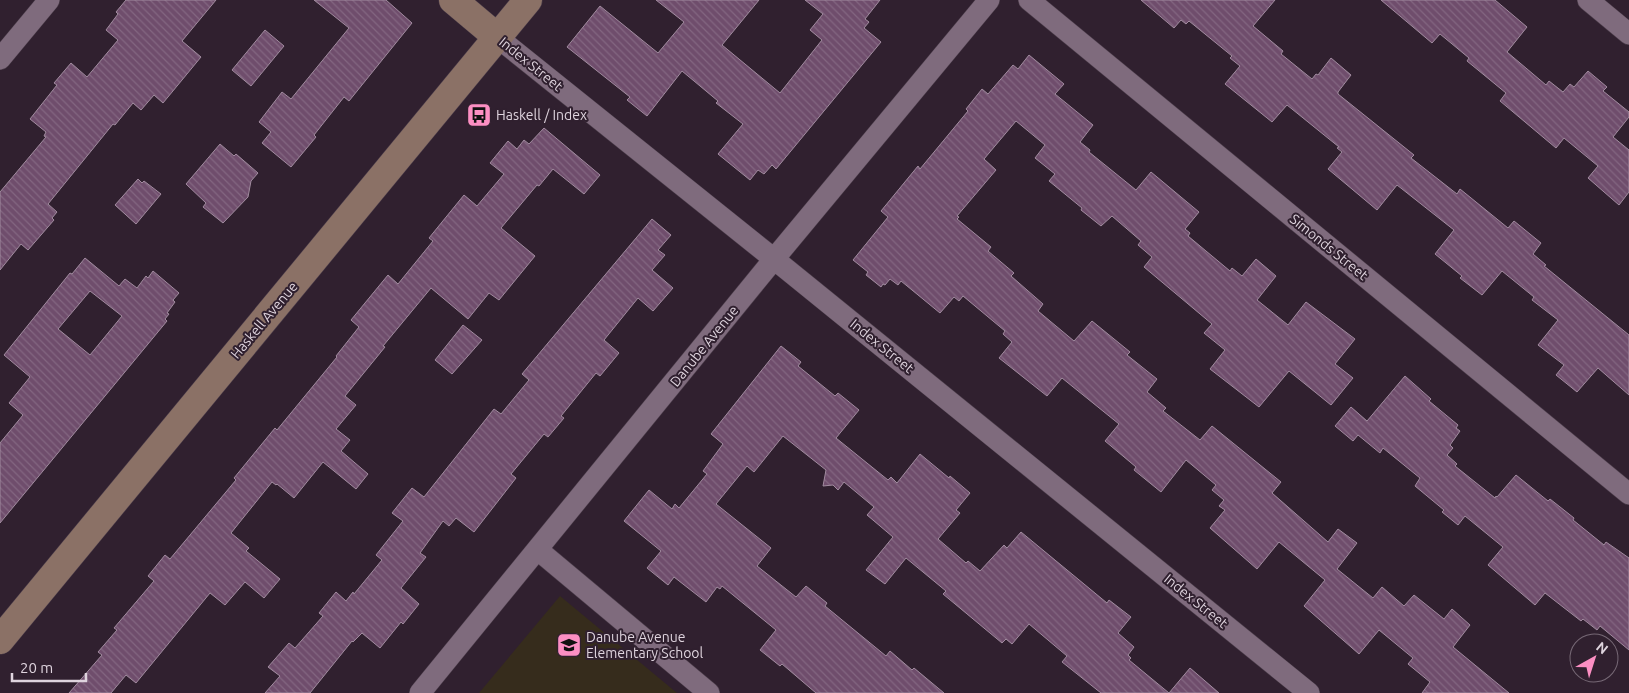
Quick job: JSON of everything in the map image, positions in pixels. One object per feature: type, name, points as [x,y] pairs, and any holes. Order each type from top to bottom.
[{"type":"main road","name":"Index Street","points":[[453,0],[497,37]]},
{"type":"main road","name":"Haskell Avenue","points":[[0,640],[528,0]]},
{"type":"street","points":[[0,59],[49,0]]},
{"type":"street","name":"Danube Avenue","points":[[420,693],[774,259],[990,0]]},
{"type":"street","name":"Simonds Street","points":[[1029,0],[1629,494]]},
{"type":"street","points":[[1588,0],[1629,34]]},
{"type":"street","name":"Index Street","points":[[497,37],[1310,693]]},
{"type":"street","points":[[538,550],[709,693]]},
{"type":"shaded area","name":"Danube Avenue Elementary School","points":[[560,596],[677,693],[479,693]]},
{"type":"building","points":[[126,0],[216,0],[182,41],[201,57],[163,103],[154,95],[141,110],[133,103],[115,125],[113,124],[48,204],[57,212],[52,218],[54,220],[28,250],[21,244],[0,270],[0,192],[46,137],[44,136],[46,132],[30,119],[57,85],[54,83],[71,63],[87,77],[118,40],[106,30],[118,14],[116,12]]},
{"type":"building","points":[[314,0],[386,0],[412,23],[349,101],[344,97],[314,135],[316,137],[291,167],[262,143],[271,132],[259,122],[282,92],[291,99],[349,28]]},
{"type":"building","points":[[656,0],[759,0],[722,45],[780,93],[822,40],[810,30],[823,14],[805,0],[880,0],[865,19],[869,22],[864,28],[881,42],[776,169],[772,165],[764,174],[758,170],[750,180],[718,154],[743,124],[716,103],[718,101],[682,71],[647,116],[627,100],[630,97],[567,47],[600,6],[658,53],[684,22]]},
{"type":"building","points":[[1141,0],[1275,0],[1253,26],[1283,51],[1281,54],[1312,79],[1316,74],[1318,75],[1331,58],[1351,75],[1338,94],[1414,155],[1411,158],[1457,194],[1460,189],[1508,228],[1514,221],[1541,243],[1533,254],[1546,265],[1544,266],[1629,335],[1629,395],[1598,368],[1577,392],[1556,375],[1564,365],[1538,345],[1558,320],[1532,300],[1534,297],[1502,271],[1482,295],[1460,278],[1462,276],[1435,254],[1454,230],[1397,185],[1377,210],[1328,169],[1342,152],[1337,148],[1339,147],[1287,105],[1272,122],[1225,84],[1240,66],[1230,58],[1232,56],[1189,21],[1186,24],[1181,20],[1174,28]]},
{"type":"building","points":[[1381,0],[1495,0],[1527,27],[1507,52],[1546,85],[1549,81],[1563,92],[1570,84],[1574,87],[1588,71],[1607,87],[1603,91],[1629,112],[1629,117],[1613,137],[1629,150],[1629,192],[1619,205],[1588,178],[1598,166],[1564,138],[1556,148],[1500,101],[1506,93],[1467,61],[1469,58],[1440,34],[1432,43]]},
{"type":"building","points":[[265,30],[284,46],[251,86],[232,70]]},
{"type":"building","points":[[1029,55],[1064,84],[1055,94],[1093,125],[1080,142],[1090,150],[1089,152],[1136,190],[1151,172],[1199,212],[1185,229],[1190,233],[1188,236],[1230,271],[1232,268],[1242,276],[1256,259],[1276,276],[1257,300],[1288,325],[1306,302],[1355,339],[1335,364],[1353,378],[1331,405],[1289,371],[1259,407],[1210,369],[1225,350],[1204,333],[1212,324],[1144,267],[1152,257],[1138,245],[1141,241],[1112,216],[1101,226],[1049,181],[1055,174],[1035,158],[1045,145],[1016,121],[984,159],[996,170],[957,216],[959,217],[957,219],[991,247],[988,251],[1014,273],[1011,276],[1043,304],[1038,311],[1074,341],[1092,321],[1130,352],[1127,355],[1157,379],[1147,392],[1166,408],[1163,411],[1200,440],[1212,426],[1281,482],[1272,493],[1328,542],[1338,529],[1357,543],[1337,569],[1373,598],[1382,587],[1404,606],[1414,595],[1444,619],[1452,609],[1470,625],[1453,647],[1509,693],[1422,693],[1430,682],[1408,664],[1413,658],[1379,630],[1359,654],[1304,606],[1325,580],[1279,542],[1257,569],[1210,528],[1225,510],[1219,506],[1224,500],[1212,490],[1216,485],[1186,460],[1161,492],[1134,470],[1136,467],[1105,441],[1119,424],[1062,378],[1047,396],[999,358],[1012,342],[1003,334],[1005,331],[963,296],[959,301],[954,297],[940,313],[901,281],[898,285],[890,279],[881,287],[866,275],[868,272],[853,260],[888,217],[881,211],[918,166],[920,169],[968,111],[966,109],[982,89],[988,94],[1013,65],[1018,69]]},
{"type":"building","points":[[544,128],[600,175],[584,194],[553,169],[501,228],[535,256],[499,300],[489,293],[468,319],[431,288],[383,346],[385,347],[345,396],[356,405],[336,429],[350,440],[341,451],[368,474],[356,489],[323,462],[294,498],[272,482],[231,533],[249,548],[246,551],[280,579],[264,598],[245,582],[225,605],[210,593],[136,683],[126,675],[111,693],[69,693],[102,655],[98,652],[117,630],[114,628],[154,581],[148,576],[165,555],[170,559],[236,480],[234,478],[275,428],[277,430],[337,357],[359,327],[351,320],[388,275],[398,284],[433,241],[429,238],[464,195],[477,206],[504,174],[490,163],[508,141],[517,149],[524,140],[529,144]]},
{"type":"building","points":[[220,144],[234,156],[236,154],[258,173],[251,181],[248,197],[223,223],[203,207],[206,203],[186,184]]},
{"type":"building","points":[[138,179],[142,183],[144,181],[161,194],[136,224],[115,205]]},
{"type":"building","points":[[652,219],[671,235],[658,250],[665,255],[652,270],[673,288],[653,311],[638,298],[604,340],[619,353],[600,376],[596,373],[561,416],[564,418],[548,437],[544,434],[511,474],[516,478],[474,532],[456,518],[449,526],[443,521],[420,553],[426,557],[401,588],[419,604],[403,624],[401,622],[380,648],[362,633],[352,641],[310,693],[265,693],[280,676],[268,667],[289,643],[295,648],[323,616],[319,613],[336,592],[346,601],[382,560],[376,555],[403,521],[392,513],[412,488],[424,497],[494,409],[501,414],[529,380],[522,374]]},
{"type":"building","points":[[85,258],[119,286],[125,279],[137,288],[146,276],[148,278],[153,271],[179,293],[173,300],[175,302],[167,313],[169,314],[165,319],[167,321],[0,523],[0,443],[23,415],[9,403],[30,377],[4,355],[70,273],[72,274]],"holes":[[[90,291],[122,316],[90,355],[58,329]]]},
{"type":"building","points":[[463,325],[482,340],[452,374],[435,360]]},
{"type":"building","points":[[781,346],[801,362],[798,366],[835,396],[838,393],[859,410],[836,438],[888,480],[891,477],[897,483],[920,454],[970,493],[956,510],[960,513],[938,539],[966,563],[968,561],[980,571],[1004,545],[1007,548],[1021,532],[1107,603],[1109,600],[1131,617],[1118,633],[1134,647],[1128,655],[1131,658],[1129,660],[1169,693],[1101,693],[1062,662],[1067,656],[1029,624],[1012,644],[1006,639],[1002,643],[943,594],[946,591],[906,558],[885,584],[866,570],[893,537],[867,515],[874,507],[844,482],[838,490],[833,485],[823,486],[826,470],[783,436],[754,472],[747,466],[716,504],[771,548],[757,566],[796,597],[806,586],[827,603],[825,606],[886,656],[890,651],[944,693],[816,693],[782,664],[780,666],[760,650],[776,630],[722,586],[720,589],[717,587],[706,602],[674,577],[668,585],[647,568],[661,551],[624,521],[649,490],[672,509],[675,504],[679,508],[707,474],[703,471],[723,444],[711,434]]},
{"type":"building","points":[[1405,376],[1431,399],[1429,401],[1458,425],[1456,428],[1460,431],[1450,445],[1453,448],[1447,455],[1457,464],[1455,466],[1495,498],[1516,475],[1548,501],[1550,499],[1574,518],[1573,520],[1604,545],[1606,542],[1629,558],[1629,650],[1619,642],[1619,633],[1608,633],[1600,626],[1597,630],[1583,619],[1581,621],[1545,593],[1535,605],[1488,565],[1503,547],[1465,516],[1458,525],[1442,512],[1444,510],[1415,486],[1420,478],[1383,448],[1380,453],[1358,435],[1353,441],[1335,426],[1351,407],[1367,421]]},
{"type":"building","points":[[1190,668],[1219,693],[1169,693]]},
{"type":"place","name":"Haskell / Index","points":[[479,115]]},
{"type":"place","name":"Danube Avenue Elementary School","points":[[569,645]]}]
